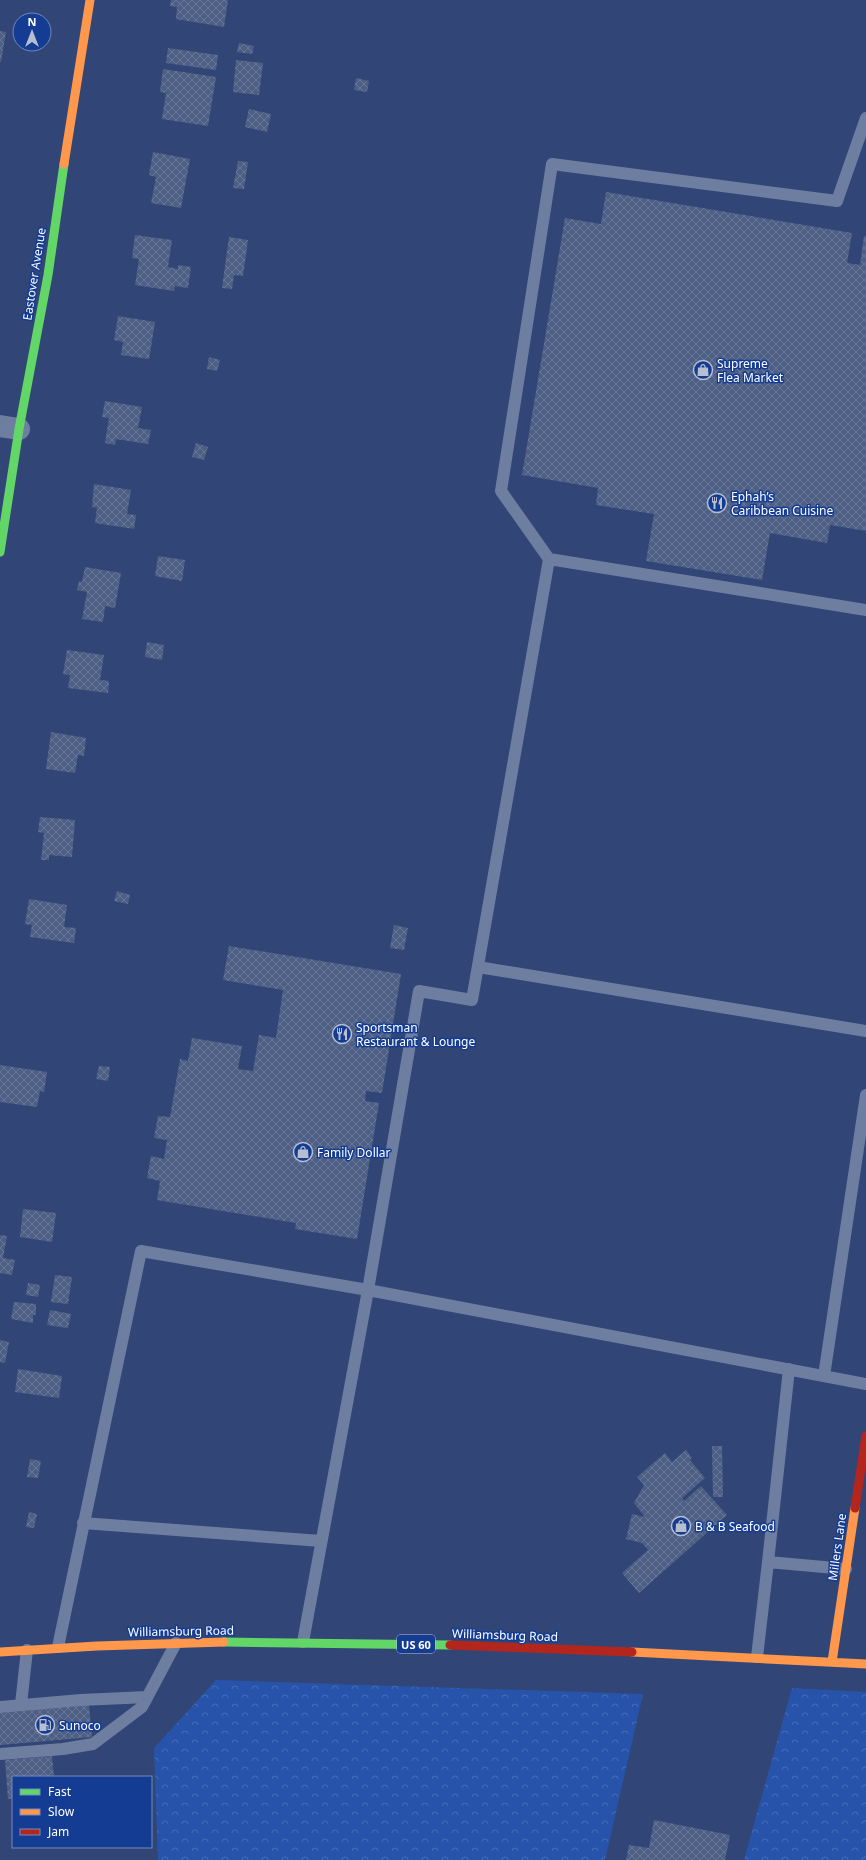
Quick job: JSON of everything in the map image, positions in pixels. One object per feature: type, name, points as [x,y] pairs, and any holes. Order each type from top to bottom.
[{"type":"main road","name":"Eastover Avenue","points":[[0,552],[9,427],[48,275],[59,193],[90,0]]},
{"type":"main road","name":"Millers Lane","points":[[832,1662],[866,1436]]},
{"type":"main road","name":"Williamsburg Road","points":[[0,1652],[58,1647],[176,1643],[303,1642],[594,1650],[757,1657],[866,1664]]},
{"type":"lane","points":[[866,118],[837,201],[552,164],[501,491],[550,559],[866,610]]},
{"type":"lane","points":[[303,1642],[368,1290],[419,991],[472,1000],[550,559]]},
{"type":"lane","points":[[478,967],[866,1032]]},
{"type":"lane","points":[[824,1376],[866,1095]]},
{"type":"lane","points":[[58,1647],[141,1251],[368,1290],[866,1384]]},
{"type":"lane","points":[[757,1657],[788,1370]]},
{"type":"lane","points":[[84,1523],[321,1541]]},
{"type":"lane","points":[[768,1562],[846,1569]]},
{"type":"lane","points":[[0,1754],[63,1749],[93,1744],[142,1707],[176,1643]]},
{"type":"lane","points":[[22,1704],[28,1650]]},
{"type":"lane","points":[[0,1707],[22,1704],[147,1697]]},
{"type":"green space","points":[[216,1680],[643,1694],[605,1860],[158,1860],[154,1748]]},
{"type":"green space","points":[[792,1688],[866,1692],[866,1860],[744,1860]]},
{"type":"building","points":[[171,0],[228,0],[224,27],[176,19],[177,7],[170,6]]},
{"type":"building","points":[[0,31],[6,32],[1,62],[0,62]]},
{"type":"building","points":[[239,43],[254,46],[252,54],[237,52]]},
{"type":"building","points":[[168,48],[218,55],[216,70],[166,63]]},
{"type":"building","points":[[236,60],[263,63],[259,95],[233,92]]},
{"type":"building","points":[[163,69],[216,77],[208,126],[162,119],[166,93],[160,92]]},
{"type":"building","points":[[356,78],[369,81],[367,92],[354,90]]},
{"type":"building","points":[[249,109],[271,114],[267,132],[245,127]]},
{"type":"building","points":[[153,152],[190,159],[181,208],[151,203],[156,177],[149,175]]},
{"type":"building","points":[[238,161],[248,162],[244,189],[233,188]]},
{"type":"building","name":"Supreme Flea Market","points":[[606,192],[852,233],[847,263],[860,265],[864,236],[866,236],[866,531],[830,525],[827,543],[770,533],[762,580],[646,561],[654,514],[596,505],[598,488],[522,475],[565,218],[601,224]]},
{"type":"building","points":[[135,235],[172,240],[168,267],[178,269],[178,265],[191,267],[188,288],[175,286],[174,291],[135,285],[139,259],[132,258]]},
{"type":"building","points":[[229,237],[248,240],[243,276],[234,275],[232,289],[222,288]]},
{"type":"building","points":[[118,316],[155,322],[149,359],[121,355],[123,342],[114,340]]},
{"type":"building","points":[[209,357],[220,360],[217,371],[207,369]]},
{"type":"building","points":[[105,401],[142,407],[138,428],[151,430],[148,444],[116,439],[115,445],[105,443],[109,418],[102,417]]},
{"type":"building","points":[[196,443],[208,447],[204,460],[192,457]]},
{"type":"building","points":[[94,484],[131,490],[127,514],[136,515],[134,529],[95,523],[97,508],[92,507]]},
{"type":"building","points":[[158,556],[185,560],[182,581],[155,576]]},
{"type":"building","points":[[85,567],[121,573],[115,608],[105,606],[103,622],[82,619],[87,592],[77,590],[79,581],[82,582]]},
{"type":"building","points":[[147,642],[164,645],[162,660],[145,657]]},
{"type":"building","points":[[67,650],[104,655],[100,680],[109,681],[108,693],[68,688],[70,675],[63,674]]},
{"type":"building","points":[[51,732],[86,738],[84,756],[78,755],[75,773],[46,769]]},
{"type":"building","points":[[40,817],[75,820],[72,857],[49,855],[49,860],[41,860],[44,833],[38,832]]},
{"type":"building","points":[[117,891],[130,895],[128,904],[114,901]]},
{"type":"building","points":[[29,899],[67,905],[64,927],[76,928],[74,943],[30,937],[32,925],[25,924]]},
{"type":"building","points":[[394,925],[408,928],[404,950],[390,948]]},
{"type":"building","points":[[229,946],[401,974],[382,1093],[366,1091],[365,1101],[379,1103],[357,1239],[295,1229],[296,1223],[157,1200],[160,1181],[147,1178],[151,1156],[164,1159],[167,1140],[154,1138],[158,1116],[170,1117],[180,1059],[188,1061],[192,1038],[242,1046],[238,1069],[253,1071],[259,1035],[276,1038],[283,990],[223,980]]},
{"type":"building","points":[[0,1065],[47,1072],[44,1092],[40,1091],[37,1107],[0,1102]]},
{"type":"building","points":[[99,1066],[110,1067],[108,1081],[96,1079]]},
{"type":"building","points":[[23,1209],[56,1213],[52,1242],[20,1237]]},
{"type":"building","points":[[0,1235],[7,1236],[3,1258],[15,1260],[12,1275],[0,1273]]},
{"type":"building","points":[[55,1275],[72,1277],[68,1304],[51,1302]]},
{"type":"building","points":[[28,1283],[40,1285],[38,1297],[26,1295]]},
{"type":"building","points":[[14,1302],[36,1304],[36,1315],[33,1315],[33,1323],[11,1319]]},
{"type":"building","points":[[50,1310],[71,1314],[68,1328],[47,1325]]},
{"type":"building","points":[[0,1340],[9,1342],[5,1363],[0,1362]]},
{"type":"building","points":[[18,1369],[62,1376],[59,1398],[15,1392]]},
{"type":"building","points":[[712,1446],[722,1446],[723,1497],[713,1497]]},
{"type":"building","points":[[686,1450],[692,1458],[690,1460],[705,1478],[682,1498],[684,1501],[701,1486],[727,1515],[639,1593],[622,1573],[648,1550],[642,1543],[626,1539],[632,1514],[645,1517],[634,1503],[644,1485],[637,1477],[665,1453],[672,1462]]},
{"type":"building","points":[[30,1459],[41,1461],[38,1478],[27,1477]]},
{"type":"building","points":[[29,1512],[37,1514],[34,1528],[26,1527]]},
{"type":"building","name":"Sunoco","points":[[89,1705],[92,1737],[0,1745],[0,1713]]},
{"type":"building","points":[[52,1756],[54,1776],[12,1776],[12,1799],[8,1799],[5,1760]]},
{"type":"building","points":[[654,1820],[730,1835],[725,1860],[626,1860],[629,1845],[649,1848]]},
{"type":"traffic: fast","points":[[0,552],[19,429],[48,275],[64,164]]},
{"type":"traffic: fast","points":[[224,1642],[450,1645]]},
{"type":"traffic: slow","points":[[64,164],[90,0]]},
{"type":"traffic: slow","points":[[832,1662],[855,1508]]},
{"type":"traffic: slow","points":[[0,1652],[97,1646],[224,1642]]},
{"type":"traffic: slow","points":[[632,1652],[866,1664]]},
{"type":"traffic: jam","points":[[855,1508],[866,1436]]},
{"type":"traffic: jam","points":[[450,1645],[632,1652]]},
{"type":"place","name":"Supreme Flea Market","points":[[703,370]]},
{"type":"place","name":"Ephah’s Caribbean Cuisine","points":[[717,503]]},
{"type":"place","name":"Sportsman Restaurant & Lounge","points":[[342,1034]]},
{"type":"place","name":"Family Dollar","points":[[303,1152]]},
{"type":"place","name":"B & B Seafood","points":[[681,1526]]},
{"type":"place","name":"Sunoco","points":[[45,1725]]}]
